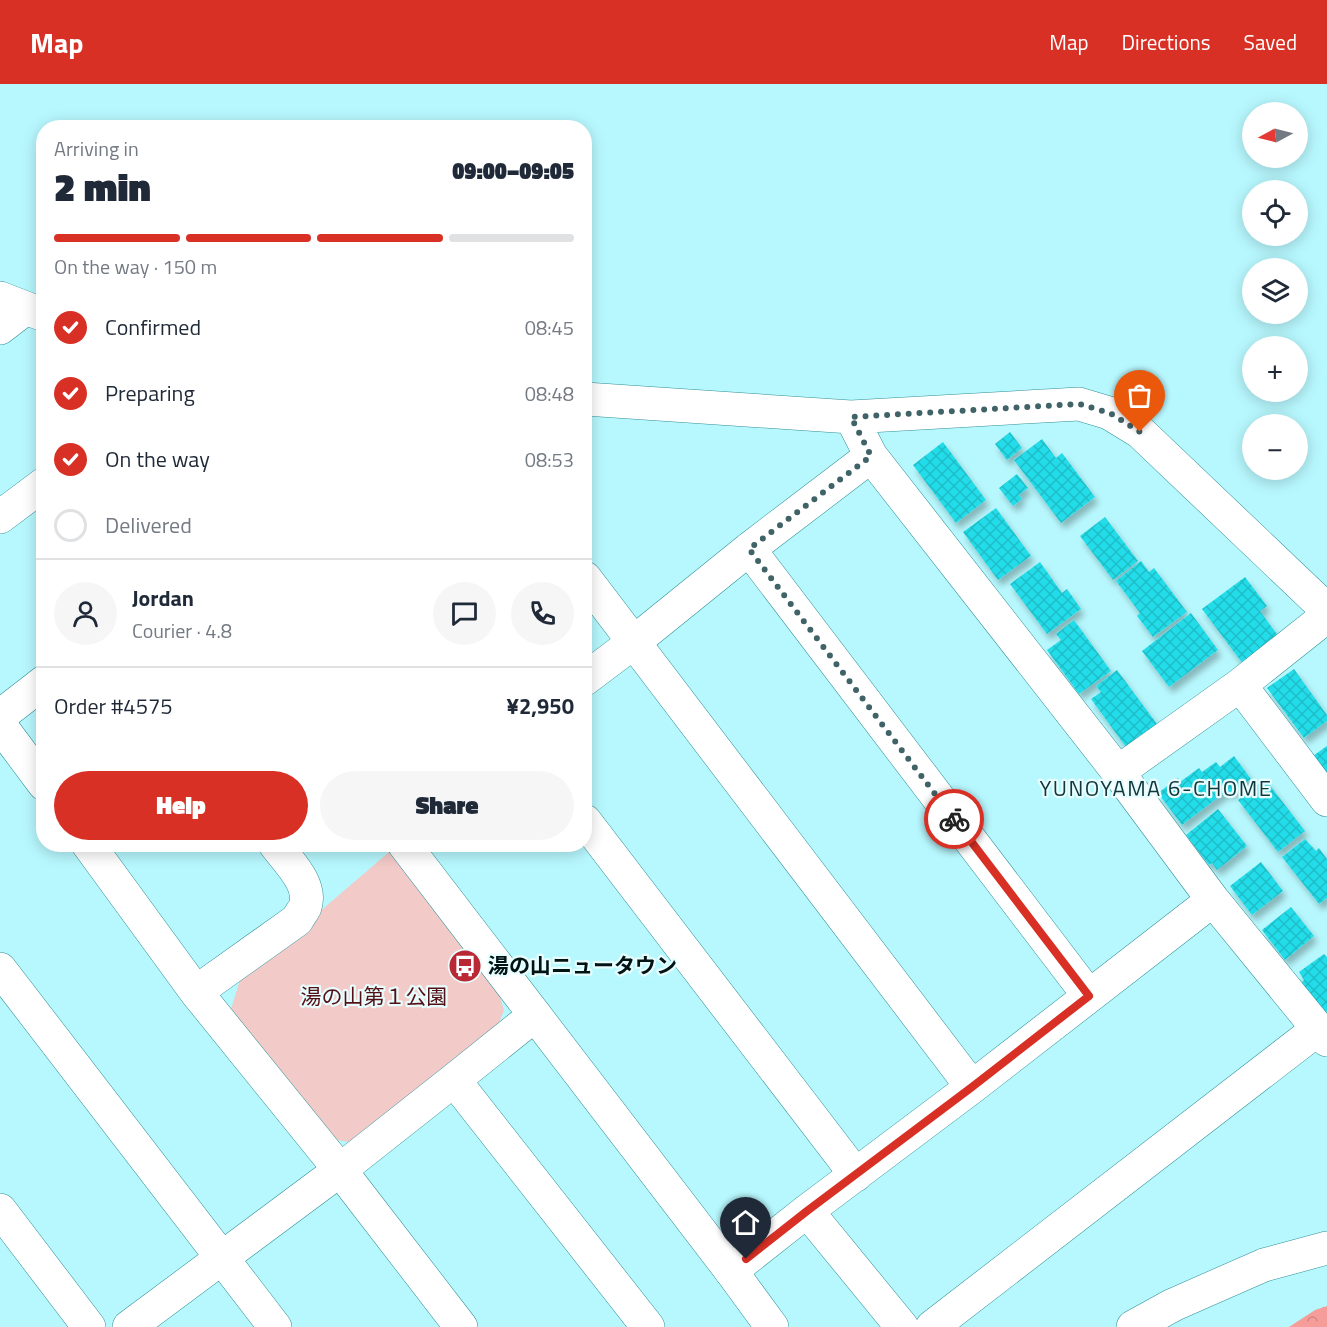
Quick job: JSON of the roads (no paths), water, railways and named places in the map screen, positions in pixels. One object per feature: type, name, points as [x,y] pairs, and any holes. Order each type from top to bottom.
[{"type":"street","points":[[0,328],[23,307]]},
{"type":"street","points":[[592,399],[851,417],[1079,404],[1110,413],[1140,432],[1327,610]]},
{"type":"street","points":[[851,417],[871,456],[1118,772],[1213,900],[1323,1035],[933,1327]]},
{"type":"street","points":[[592,674],[871,456]]},
{"type":"street","points":[[0,517],[36,490]]},
{"type":"street","points":[[749,549],[1089,996]]},
{"type":"street","points":[[592,587],[972,1087]]},
{"type":"street","points":[[1118,772],[1240,685],[1327,616]]},
{"type":"street","points":[[1240,685],[1327,800]]},
{"type":"street","points":[[0,716],[36,688]]},
{"type":"street","points":[[0,725],[36,773]]},
{"type":"street","points":[[592,830],[856,1175]]},
{"type":"street","points":[[94,852],[196,992],[340,1170],[460,1327]]},
{"type":"street","points":[[196,992],[297,920],[305,907],[306,896],[302,880],[280,852]]},
{"type":"street","points":[[410,852],[772,1327]]},
{"type":"street","points":[[731,1271],[1213,900]]},
{"type":"street","points":[[0,969],[275,1327]]},
{"type":"street","points":[[129,1327],[340,1170],[535,1015]]},
{"type":"street","points":[[454,1080],[648,1327]]},
{"type":"street","points":[[0,1210],[89,1327]]},
{"type":"street","points":[[807,1211],[902,1327]]},
{"type":"street","points":[[1133,1327],[1173,1305],[1264,1265],[1327,1248]]},
{"type":"place","name":"湯の山ニュータウン","points":[[465,966]]},
{"type":"district","name":"YUNOYAMA 6-CHOME","points":[[1156,788]]},
{"type":"park label","name":"湯の山第１公園","points":[[374,997]]}]
